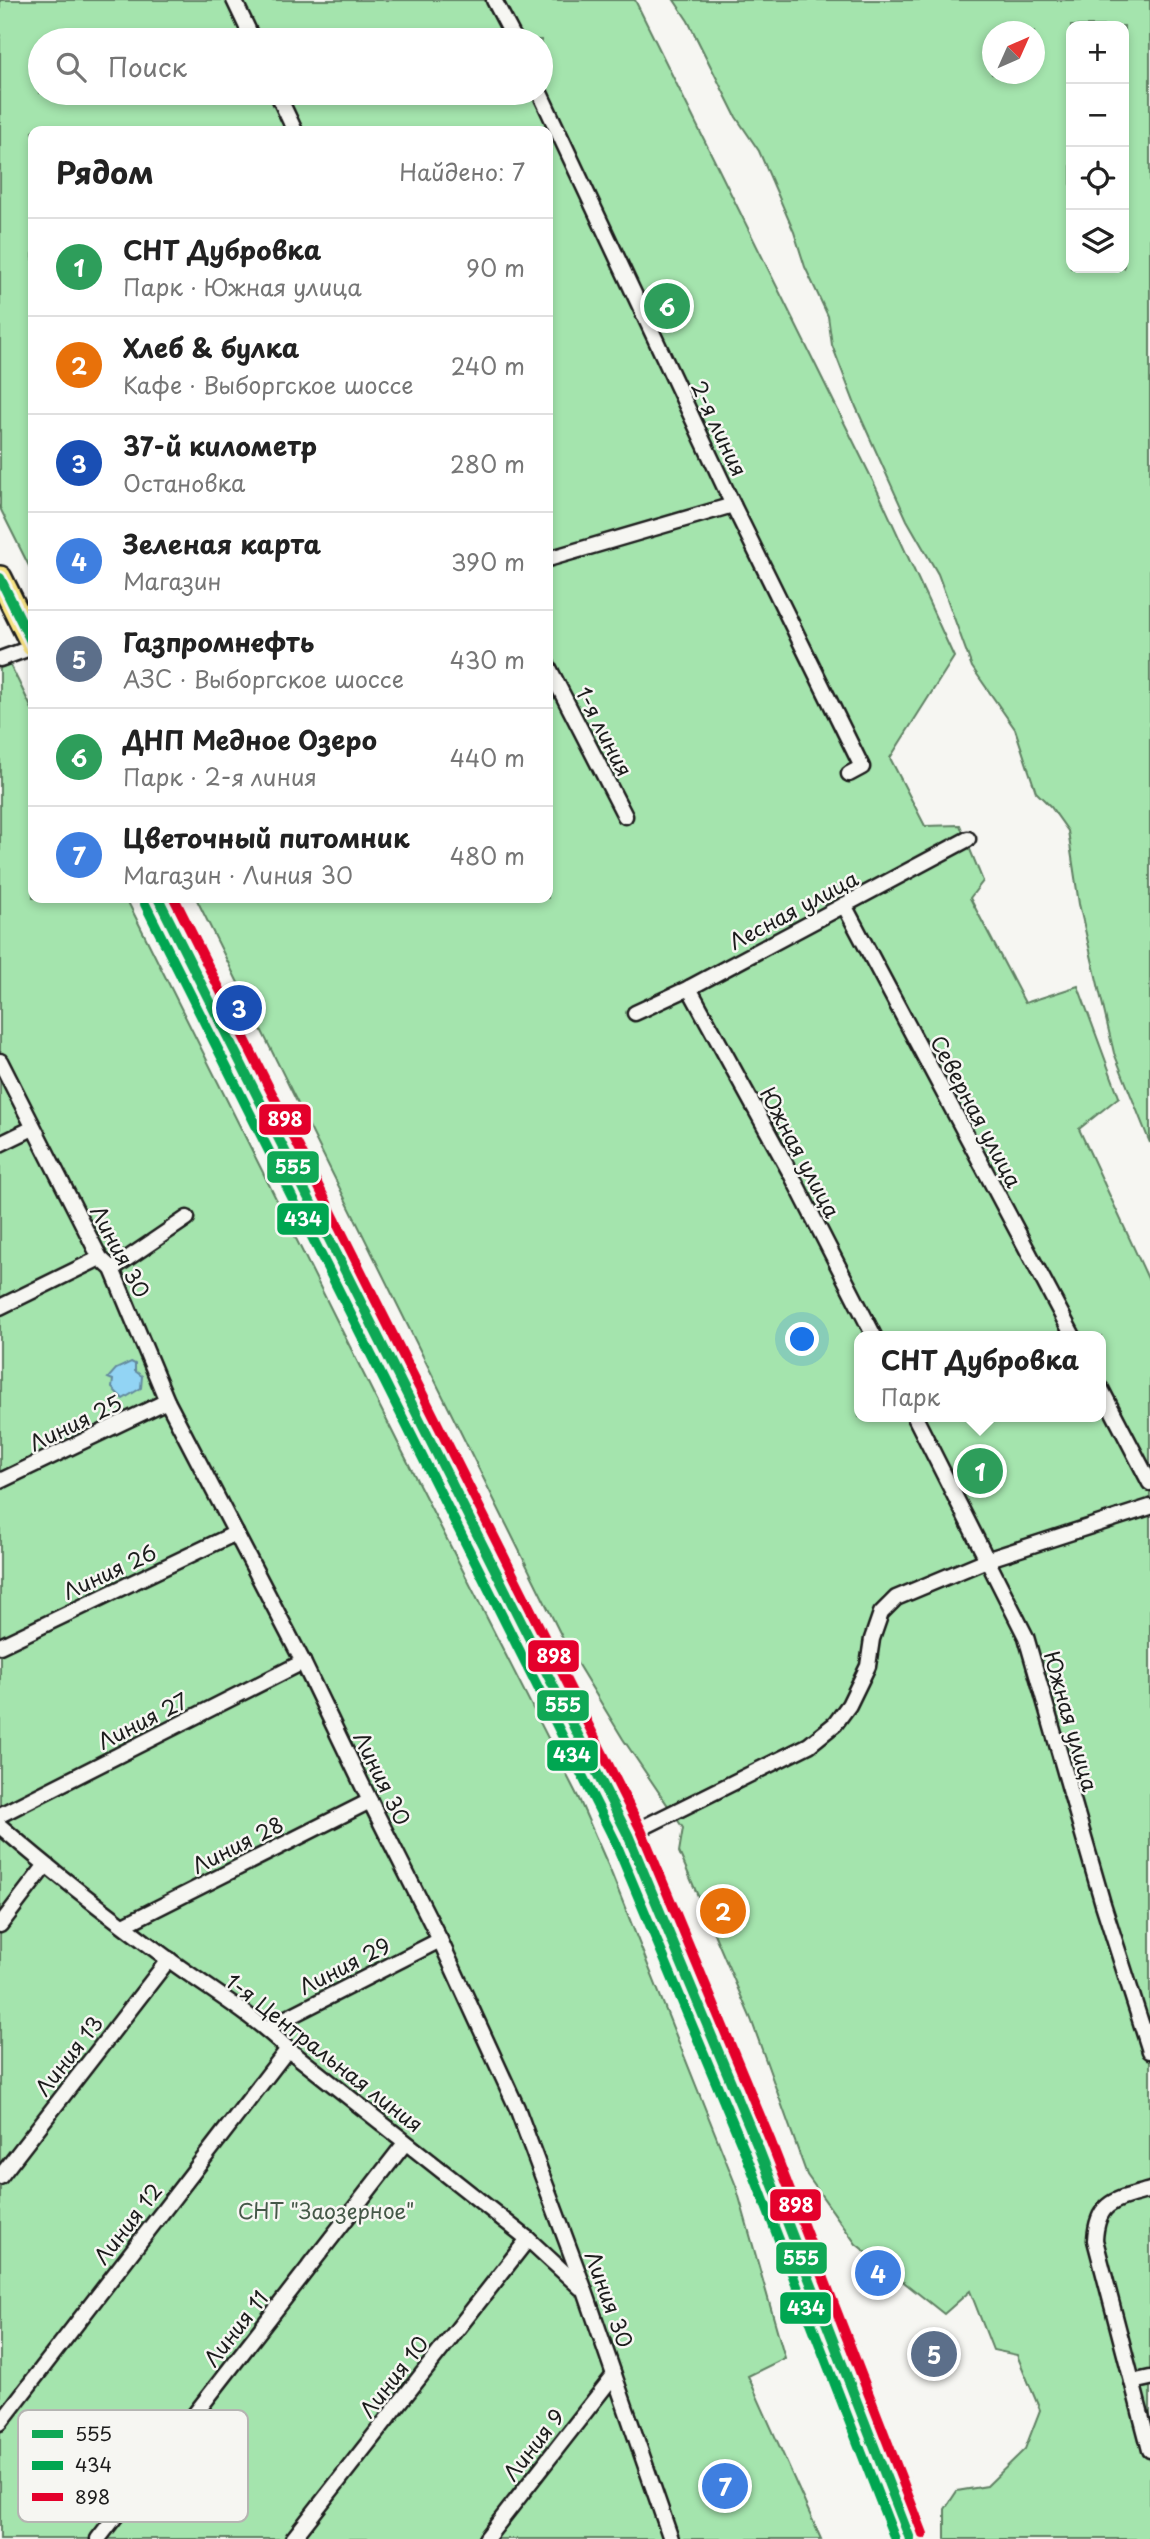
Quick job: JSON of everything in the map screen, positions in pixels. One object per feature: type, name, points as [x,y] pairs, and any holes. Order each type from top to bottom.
[{"type":"main road","points":[[0,578],[28,636]]},
{"type":"main road","points":[[161,903],[628,1835],[758,2147],[910,2539]]},
{"type":"street","points":[[234,0],[247,28]]},
{"type":"street","points":[[494,0],[509,28]]},
{"type":"street","points":[[283,105],[293,126]]},
{"type":"street","name":"2-я линия","points":[[546,105],[733,505],[862,767],[849,774]]},
{"type":"street","points":[[553,558],[733,505]]},
{"type":"street","points":[[0,659],[28,648]]},
{"type":"street","name":"1-я линия","points":[[553,676],[625,816]]},
{"type":"street","name":"Лесная улица","points":[[635,1013],[689,988],[968,839]]},
{"type":"street","name":"Северная улица","points":[[844,905],[1070,1331]]},
{"type":"street","name":"Южная улица","points":[[689,988],[792,1176],[871,1331]]},
{"type":"street","name":"Линия 30","points":[[0,1061],[100,1258],[112,1269],[167,1401],[303,1662],[440,1940],[517,2108],[585,2291],[671,2539]]},
{"type":"street","points":[[0,1144],[33,1128]]},
{"type":"street","points":[[112,1269],[187,1218]]},
{"type":"street","points":[[0,1307],[100,1258]]},
{"type":"street","points":[[1106,1398],[1150,1483]]},
{"type":"street","name":"Линия 25","points":[[0,1481],[167,1401]]},
{"type":"street","name":"Южная улица","points":[[918,1422],[1026,1637],[1103,1904],[1150,2051]]},
{"type":"street","points":[[628,1835],[809,1745],[835,1724],[849,1705],[868,1666],[872,1639],[881,1613],[896,1598],[989,1559],[1150,1507]]},
{"type":"street","name":"Линия 26","points":[[0,1646],[236,1533]]},
{"type":"street","name":"Линия 27","points":[[0,1815],[303,1662]]},
{"type":"street","name":"Линия 28","points":[[124,1925],[370,1801]]},
{"type":"street","name":"1-я Центральная линия","points":[[0,1826],[45,1866],[267,2028],[288,2049],[527,2239],[585,2291]]},
{"type":"street","points":[[0,1925],[45,1866]]},
{"type":"street","name":"Линия 29","points":[[267,2028],[440,1940]]},
{"type":"street","name":"Линия 13","points":[[0,2177],[169,1959]]},
{"type":"street","name":"Линия 12","points":[[0,2423],[288,2049]]},
{"type":"street","name":"Линия 11","points":[[198,2410],[405,2143]]},
{"type":"street","points":[[1150,2190],[1124,2197],[1105,2206],[1096,2220],[1094,2240],[1150,2450]]},
{"type":"street","name":"Линия 10","points":[[293,2539],[527,2239]]},
{"type":"street","name":"Линия 9","points":[[486,2539],[614,2375]]},
{"type":"street","points":[[1132,2382],[1150,2378]]},
{"type":"street","name":"Линия 11","points":[[98,2539],[111,2522]]},
{"type":"green space","points":[[0,0],[635,0],[873,481],[954,657],[890,758],[925,826],[960,825],[983,881],[970,898],[1025,1003],[1078,986],[1119,1097],[1079,1129],[1150,1283],[1150,2539],[945,2539],[945,2509],[957,2491],[987,2486],[1025,2449],[1040,2410],[1017,2355],[993,2350],[970,2291],[944,2314],[856,2244],[807,2175],[751,2019],[679,1852],[683,1828],[623,1739],[566,1645],[198,903],[553,903],[553,126],[28,126],[28,564],[0,508]]},
{"type":"green space","points":[[674,0],[1150,0],[1150,1143],[1114,1053],[1079,904],[1068,831],[1036,792],[1015,729],[972,667],[938,574],[907,520],[856,407],[832,345],[828,316],[805,267],[794,232],[759,151],[736,117],[688,21]]},
{"type":"green space","name":"СНТ \"Заозерное\"","points":[[6,656],[28,701],[28,903],[128,903],[579,1799],[608,1865],[736,2186],[785,2358],[748,2376],[821,2539],[0,2539],[0,659]]},
{"type":"water","points":[[131,1362],[135,1364],[135,1371],[142,1376],[141,1388],[123,1399],[112,1388],[113,1380],[108,1378],[116,1369]]},
{"type":"transit line","name":"555","points":[[0,578],[28,635]]},
{"type":"transit line","name":"555","points":[[161,903],[628,1835],[758,2147],[910,2539]]},
{"type":"transit line","name":"898","points":[[177,903],[641,1830],[771,2142],[923,2534]]},
{"type":"transit line","name":"434","points":[[145,904],[615,1841],[745,2152],[895,2539]]},
{"type":"place","name":"ДНП Медное Озеро","points":[[667,306]]},
{"type":"place","name":"37-й километр","points":[[239,1008]]},
{"type":"place","name":"СНТ Дубровка","points":[[980,1471]]},
{"type":"place","name":"Хлеб & булка","points":[[723,1911]]},
{"type":"place","name":"Зеленая карта","points":[[878,2273]]},
{"type":"place","name":"Газпромнефть","points":[[934,2354]]},
{"type":"place","name":"Цветочный питомник","points":[[725,2486]]}]
